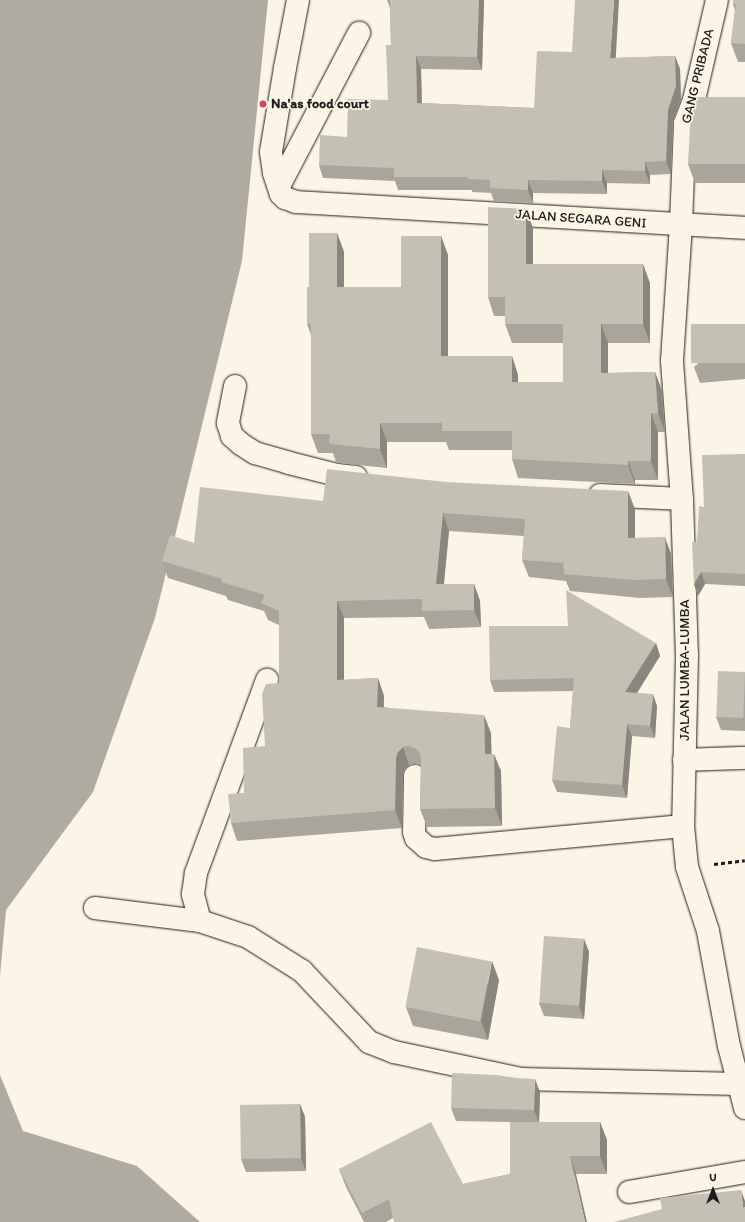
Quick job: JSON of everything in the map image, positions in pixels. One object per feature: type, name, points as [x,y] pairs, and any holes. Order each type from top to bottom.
[{"type":"street","points":[[278,186],[271,152],[298,0]]},
{"type":"street","name":"GANG PRIBADA","points":[[681,225],[685,124],[694,100],[717,0]]},
{"type":"street","points":[[278,186],[359,33]]},
{"type":"street","name":"JALAN SEGARA GENI","points":[[278,186],[281,194],[296,202],[745,228]]},
{"type":"street","name":"JALAN LUMBA-LUMBA","points":[[681,225],[672,361],[682,499],[687,655],[683,826],[687,867],[708,931],[729,1046],[745,1108]]},
{"type":"street","points":[[235,386],[228,423],[232,436],[241,444],[255,453],[289,463],[337,475],[376,479]]},
{"type":"street","points":[[580,494],[682,499]]},
{"type":"street","points":[[200,922],[193,894],[196,873],[267,680]]},
{"type":"street","points":[[684,760],[745,758]]},
{"type":"street","points":[[415,776],[414,832],[416,838],[426,847],[435,849],[683,826]]},
{"type":"street","points":[[95,908],[200,922],[248,937],[302,971],[369,1042],[394,1052],[521,1079],[739,1084]]},
{"type":"street","points":[[629,1192],[745,1172]]},
{"type":"shaded area","points":[[0,0],[268,0],[242,261],[155,618],[93,792],[6,910],[0,976]]},
{"type":"shaded area","points":[[0,1075],[23,1131],[137,1166],[200,1222],[0,1222]]},
{"type":"building","points":[[390,0],[479,0],[477,57],[416,56],[417,103],[534,108],[537,51],[572,52],[575,0],[614,0],[610,58],[675,56],[676,86],[668,110],[666,161],[645,162],[645,171],[602,170],[602,181],[528,180],[528,190],[490,188],[490,180],[468,179],[468,177],[394,177],[394,168],[319,165],[320,135],[347,137],[348,99],[388,100],[386,45],[391,45]]},
{"type":"building","points":[[733,0],[745,0],[745,44],[731,43],[736,4],[733,4]]},
{"type":"building","points":[[695,97],[745,97],[745,164],[688,164],[691,108]]},
{"type":"building","points":[[488,207],[526,209],[526,264],[643,264],[643,324],[601,324],[601,373],[655,372],[658,413],[651,413],[651,461],[628,461],[628,465],[512,459],[512,431],[442,431],[442,423],[380,423],[380,449],[332,444],[329,443],[330,434],[311,434],[311,324],[307,324],[309,233],[337,233],[337,287],[401,287],[401,236],[441,236],[441,356],[512,356],[512,382],[563,382],[563,324],[505,324],[505,297],[488,297]]},
{"type":"building","points":[[691,324],[745,324],[745,363],[691,363]]},
{"type":"building","points":[[745,454],[745,574],[701,572],[694,584],[692,542],[697,542],[699,506],[704,507],[702,455]]},
{"type":"building","points":[[327,469],[446,482],[628,491],[628,538],[665,537],[666,579],[633,580],[564,574],[563,563],[522,560],[525,519],[443,513],[436,584],[474,584],[474,610],[422,611],[422,599],[337,601],[337,680],[378,678],[377,707],[484,715],[485,754],[494,754],[495,808],[420,809],[421,758],[420,753],[415,748],[408,746],[403,747],[398,752],[396,758],[395,810],[231,823],[228,794],[244,793],[243,748],[265,746],[262,694],[266,684],[279,683],[279,611],[261,603],[265,595],[221,582],[222,579],[162,561],[170,535],[194,543],[200,487],[323,501]]},
{"type":"building","points":[[566,590],[656,643],[625,692],[653,694],[650,726],[627,724],[622,785],[552,780],[557,726],[570,728],[574,678],[490,680],[489,626],[568,626]]},
{"type":"building","points":[[718,671],[745,672],[743,718],[716,717]]},
{"type":"building","points":[[544,936],[584,939],[579,1006],[539,1003]]},
{"type":"building","points":[[417,947],[492,962],[480,1021],[405,1007]]},
{"type":"building","points":[[452,1073],[497,1075],[535,1079],[534,1110],[451,1108]]},
{"type":"building","points":[[300,1104],[301,1158],[241,1159],[240,1105]]},
{"type":"building","points":[[431,1122],[463,1184],[510,1174],[510,1122],[600,1122],[600,1156],[570,1156],[585,1222],[394,1222],[389,1199],[362,1213],[339,1169]]},
{"type":"building","points":[[741,1190],[743,1207],[745,1207],[745,1222],[614,1222],[662,1209],[660,1198]]},
{"type":"place","name":"Na'as food court","points":[[263,104]]}]
